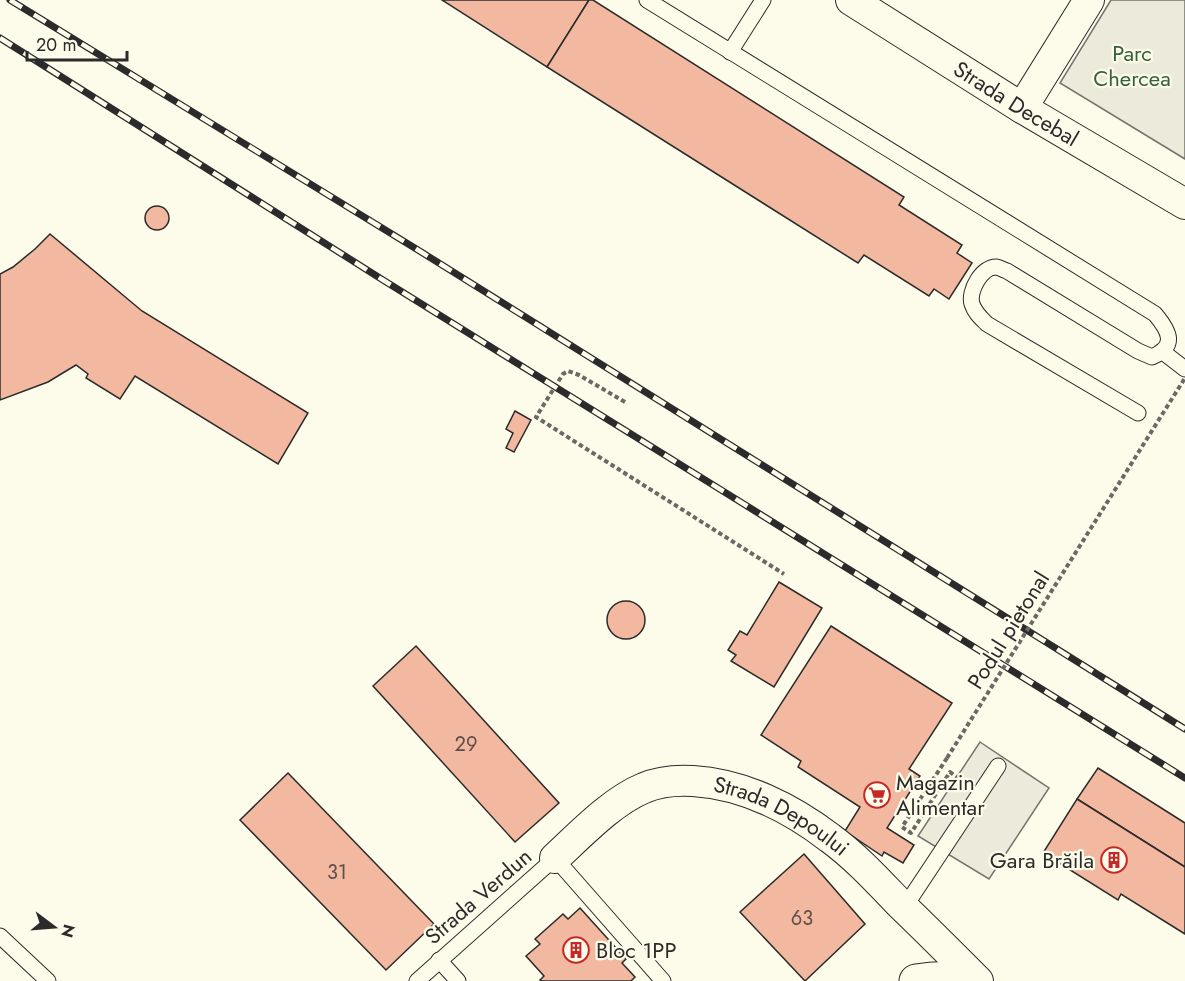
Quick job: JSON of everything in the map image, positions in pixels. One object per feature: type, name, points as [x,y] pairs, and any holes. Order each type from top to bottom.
[{"type":"street","name":"Strada Decebal","points":[[851,0],[1022,108],[1185,204]]},
{"type":"street","points":[[1022,108],[1089,0]]},
{"type":"street","name":"Strada Depoului","points":[[555,858],[629,795],[662,782],[705,782],[724,785],[775,804],[802,818],[832,839],[978,981]]},
{"type":"street","points":[[916,981],[957,978],[968,981]]},
{"type":"lane","points":[[647,0],[1155,314],[1165,325],[1168,342],[1163,352],[1152,357],[1138,351],[998,267],[988,269],[980,277],[973,291],[971,302],[978,316],[987,324],[1138,413]]},
{"type":"lane","points":[[730,52],[763,0]]},
{"type":"lane","points":[[1163,352],[1185,369]]},
{"type":"lane","points":[[904,908],[998,766]]},
{"type":"lane","name":"Strada Verdun","points":[[417,981],[555,858],[663,981]]},
{"type":"lane","points":[[0,936],[48,981]]},
{"type":"lane","points":[[439,960],[458,981]]},
{"type":"path","points":[[624,402],[579,375],[567,371],[562,374],[536,417],[784,574]]},
{"type":"path","name":"Podul pietonal","points":[[950,772],[911,833],[902,827],[1185,378]]},
{"type":"green space","name":"Parc Chercea","points":[[1111,0],[1185,0],[1185,159],[1060,83]]},
{"type":"shaded area","points":[[980,742],[1049,788],[989,879],[918,836]]},
{"type":"building","points":[[442,0],[589,0],[547,67]]},
{"type":"building","points":[[589,0],[593,0],[904,197],[899,205],[962,245],[957,253],[972,263],[949,299],[934,289],[929,296],[864,255],[858,263],[547,67]]},
{"type":"building","points":[[157,206],[166,209],[169,218],[166,227],[157,230],[148,227],[145,218],[148,209]]},
{"type":"building","points":[[50,234],[142,311],[308,413],[278,464],[135,376],[120,399],[86,378],[88,374],[76,365],[48,382],[0,400],[0,274],[13,267]]},
{"type":"building","points":[[515,411],[531,420],[514,452],[506,448],[513,433],[506,429]]},
{"type":"building","points":[[779,582],[822,608],[774,687],[731,661],[736,655],[728,650],[740,631],[747,635]]},
{"type":"building","points":[[626,601],[639,607],[645,620],[639,633],[626,639],[613,633],[607,620],[613,607]]},
{"type":"building","points":[[831,626],[952,703],[909,769],[920,776],[887,828],[914,845],[903,863],[884,852],[882,856],[845,831],[860,807],[798,767],[801,761],[761,735]]},
{"type":"building","points":[[416,646],[559,803],[515,842],[373,686]]},
{"type":"building","points":[[1098,768],[1185,823],[1185,867],[1077,799]]},
{"type":"building","points":[[288,773],[434,924],[386,970],[240,820]]},
{"type":"building","name":"Gara Brăila","points":[[1077,799],[1185,867],[1185,934],[1121,894],[1118,900],[1043,853]]},
{"type":"building","points":[[804,854],[865,924],[805,981],[740,912]]},
{"type":"building","name":"Bloc 1PP","points":[[580,908],[626,959],[622,963],[635,977],[631,981],[540,980],[544,976],[526,956],[540,944],[535,939],[563,914],[568,919]]},
{"type":"railway","points":[[10,0],[418,250],[1185,729]]},
{"type":"railway","points":[[0,38],[383,280],[1185,778]]},
{"type":"place","name":"Magazin Alimentar","points":[[877,795]]},
{"type":"place","name":"Gara Brăila","points":[[1114,860]]},
{"type":"place","name":"Bloc 1PP","points":[[576,950]]}]
